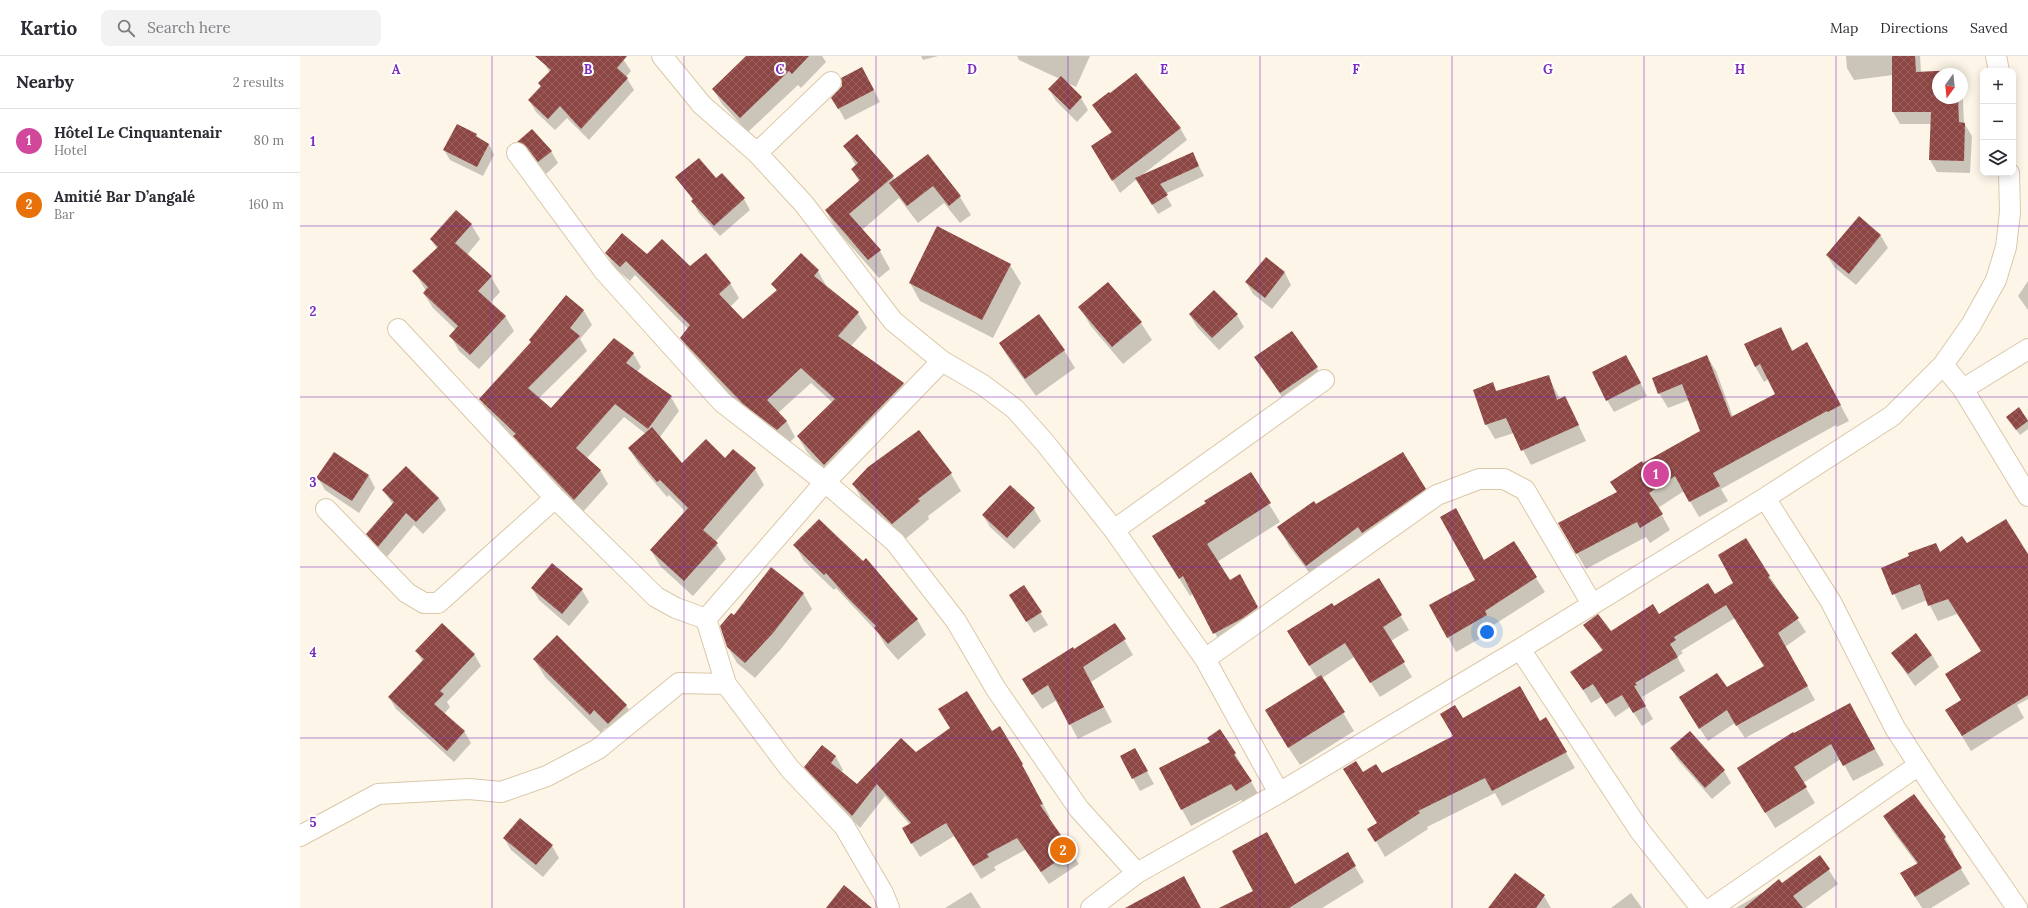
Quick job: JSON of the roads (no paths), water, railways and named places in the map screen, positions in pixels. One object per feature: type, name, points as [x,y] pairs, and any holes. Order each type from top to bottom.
[{"type":"street","points":[[662,56],[702,105],[757,154],[804,204],[893,321],[942,361],[983,385],[1015,409],[1046,444],[1114,530],[1205,659],[1279,793]]},
{"type":"street","points":[[1996,56],[1998,68]]},
{"type":"street","points":[[757,154],[830,82]]},
{"type":"street","points":[[517,153],[604,271],[722,402],[825,482],[896,542],[956,621],[996,688],[1079,809],[1137,873]]},
{"type":"street","points":[[1090,908],[1137,873],[1279,793],[1520,649],[1765,498],[1892,416],[1943,365],[1971,325],[1996,280],[2006,247],[2010,212],[2009,176]]},
{"type":"street","points":[[398,329],[555,498],[656,597],[676,608],[706,619]]},
{"type":"street","points":[[1963,389],[2028,349]]},
{"type":"street","points":[[706,619],[825,482],[942,361]]},
{"type":"street","points":[[1943,365],[1963,389],[2028,496]]},
{"type":"street","points":[[1114,530],[1324,380]]},
{"type":"street","points":[[1205,659],[1437,495],[1480,479],[1504,479],[1525,490],[1592,604]]},
{"type":"street","points":[[326,509],[407,593],[424,603],[438,603],[555,498]]},
{"type":"street","points":[[1765,498],[1831,602],[1895,728],[2017,908]]},
{"type":"street","points":[[706,619],[726,684],[790,769],[844,826],[883,894],[888,908]]},
{"type":"street","points":[[1520,649],[1640,831],[1701,908]]},
{"type":"street","points":[[300,836],[378,794],[469,789],[501,792],[546,776],[598,749],[679,683],[726,684]]},
{"type":"street","points":[[1712,908],[1919,765]]},
{"type":"place","name":"Hôtel Le Cinquantenair","points":[[1656,474]]},
{"type":"place","name":"Amitié Bar D’angalé","points":[[1063,850]]}]
